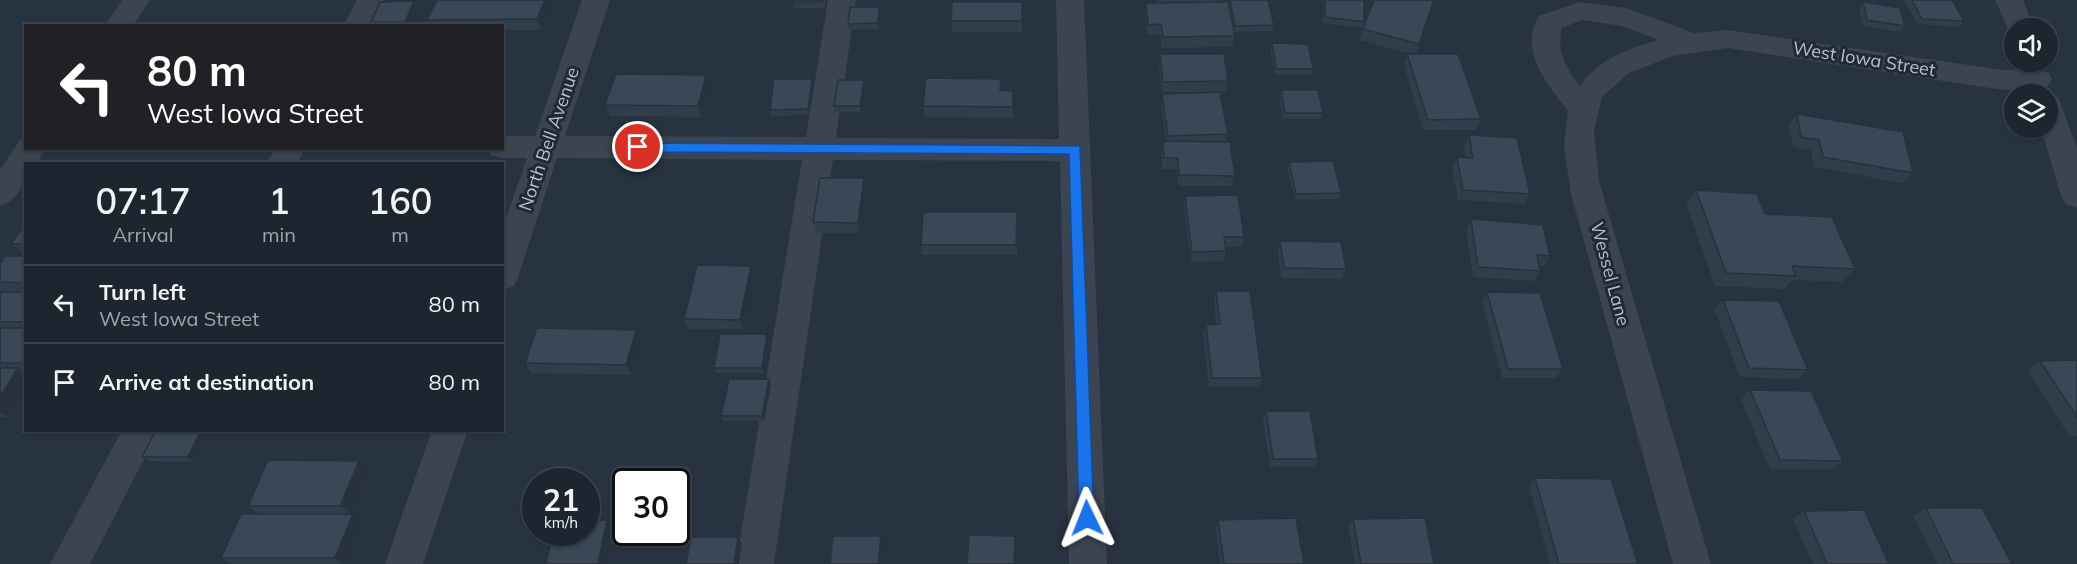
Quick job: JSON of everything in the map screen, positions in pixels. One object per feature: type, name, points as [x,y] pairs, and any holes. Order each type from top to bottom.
[{"type":"street","points":[[119,24],[136,0]]},
{"type":"street","points":[[358,24],[371,0]]},
{"type":"street","name":"North Bell Avenue","points":[[504,271],[596,0]]},
{"type":"street","points":[[755,564],[842,0]]},
{"type":"street","points":[[1070,0],[1088,564]]},
{"type":"street","points":[[2009,0],[2016,18]]},
{"type":"street","points":[[1582,109],[1548,63],[1544,39],[1549,23],[1580,11],[1626,17],[1690,42]]},
{"type":"street","name":"West Iowa Street","points":[[1690,42],[1728,39],[1753,41],[2033,84]]},
{"type":"street","name":"Wessel Lane","points":[[1690,42],[1656,50],[1618,67],[1596,85],[1582,109],[1578,127],[1580,159],[1610,279],[1692,564]]},
{"type":"street","points":[[2058,138],[2077,196]]},
{"type":"street","points":[[0,145],[24,146]]},
{"type":"street","points":[[504,147],[1075,150]]},
{"type":"street","points":[[0,194],[30,150]]},
{"type":"street","points":[[69,564],[140,432]]},
{"type":"street","points":[[404,564],[449,432]]},
{"type":"building","points":[[437,0],[545,0],[537,19],[427,20]]},
{"type":"building","points":[[792,0],[823,0],[823,2],[792,2]]},
{"type":"building","points":[[1230,0],[1268,0],[1274,25],[1235,26]]},
{"type":"building","points":[[1325,0],[1364,0],[1364,22],[1325,17]]},
{"type":"building","points":[[1374,0],[1434,0],[1419,44],[1363,29]]},
{"type":"building","points":[[1912,0],[1952,0],[1964,21],[1922,19]]},
{"type":"building","points":[[414,1],[405,22],[371,22],[380,2]]},
{"type":"building","points":[[952,2],[1022,2],[1022,21],[951,21]]},
{"type":"building","points":[[1228,2],[1235,36],[1163,37],[1161,24],[1148,25],[1146,3]]},
{"type":"building","points":[[1863,2],[1900,8],[1905,26],[1867,20]]},
{"type":"building","points":[[850,7],[879,7],[878,23],[848,24]]},
{"type":"building","points":[[1272,43],[1308,44],[1313,69],[1276,69]]},
{"type":"building","points":[[1160,54],[1224,54],[1228,81],[1163,82]]},
{"type":"building","points":[[1407,54],[1458,54],[1481,119],[1428,120]]},
{"type":"building","points":[[616,74],[706,75],[698,106],[605,105]]},
{"type":"building","points":[[926,78],[1001,79],[1000,90],[1013,91],[1013,107],[923,106]]},
{"type":"building","points":[[774,79],[812,79],[808,109],[770,110]]},
{"type":"building","points":[[838,80],[864,80],[860,106],[834,106]]},
{"type":"building","points":[[1281,90],[1318,90],[1323,113],[1285,113]]},
{"type":"building","points":[[1220,92],[1228,134],[1168,136],[1162,94]]},
{"type":"building","points":[[1797,114],[1903,132],[1913,173],[1823,157],[1819,140],[1801,137]]},
{"type":"building","points":[[1469,135],[1517,138],[1530,194],[1463,190],[1457,157],[1473,158]]},
{"type":"building","points":[[1163,141],[1230,142],[1235,176],[1179,175],[1178,158],[1164,158]]},
{"type":"building","points":[[1333,161],[1341,193],[1296,194],[1289,162]]},
{"type":"building","points":[[820,178],[864,178],[858,223],[813,222]]},
{"type":"building","points":[[1696,190],[1757,194],[1765,214],[1832,217],[1855,269],[1792,266],[1796,276],[1726,273]]},
{"type":"building","points":[[1238,195],[1244,237],[1224,237],[1226,251],[1192,252],[1185,196]]},
{"type":"building","points":[[923,212],[1017,212],[1016,245],[921,245]]},
{"type":"building","points":[[1471,219],[1543,225],[1550,256],[1537,255],[1540,271],[1478,267]]},
{"type":"building","points":[[24,226],[24,244],[11,244]]},
{"type":"building","points":[[1280,241],[1341,242],[1346,269],[1284,268]]},
{"type":"building","points":[[5,256],[24,256],[24,283],[0,282],[0,264]]},
{"type":"building","points":[[697,265],[751,266],[740,320],[684,319]]},
{"type":"building","points":[[1216,291],[1250,291],[1262,378],[1212,378],[1206,325],[1220,324]]},
{"type":"building","points":[[0,292],[24,292],[24,322],[0,322]]},
{"type":"building","points":[[1487,292],[1540,293],[1563,369],[1508,369]]},
{"type":"building","points":[[1723,300],[1779,301],[1808,370],[1749,368]]},
{"type":"building","points":[[0,328],[24,328],[24,363],[0,363]]},
{"type":"building","points":[[537,328],[636,330],[626,365],[525,363]]},
{"type":"building","points":[[720,334],[767,334],[762,368],[714,368]]},
{"type":"building","points":[[2077,360],[2077,417],[2040,361]]},
{"type":"building","points":[[0,368],[18,368],[0,397]]},
{"type":"building","points":[[729,379],[769,379],[762,416],[721,416]]},
{"type":"building","points":[[1750,390],[1811,391],[1843,461],[1780,460]]},
{"type":"building","points":[[1266,411],[1310,411],[1318,459],[1273,459]]},
{"type":"building","points":[[155,432],[200,432],[188,457],[142,457]]},
{"type":"building","points":[[268,460],[359,461],[340,506],[248,506]]},
{"type":"building","points":[[1535,478],[1611,479],[1638,564],[1559,564]]},
{"type":"building","points":[[1926,508],[1982,508],[2012,564],[1953,564]]},
{"type":"building","points":[[1864,510],[1889,564],[1827,564],[1804,511]]},
{"type":"building","points":[[241,514],[353,514],[335,558],[221,558]]},
{"type":"building","points":[[1296,518],[1304,564],[1224,564],[1218,520]]},
{"type":"building","points":[[1425,518],[1434,564],[1361,564],[1353,519]]},
{"type":"building","points":[[600,520],[607,520],[598,564],[546,564],[550,546],[600,546]]},
{"type":"building","points":[[969,535],[1015,536],[1014,564],[967,564]]},
{"type":"building","points":[[833,536],[881,536],[878,564],[830,564]]},
{"type":"building","points":[[691,537],[738,537],[734,564],[686,564]]},
{"type":"route","points":[[638,147],[1075,150],[1087,518]]}]
